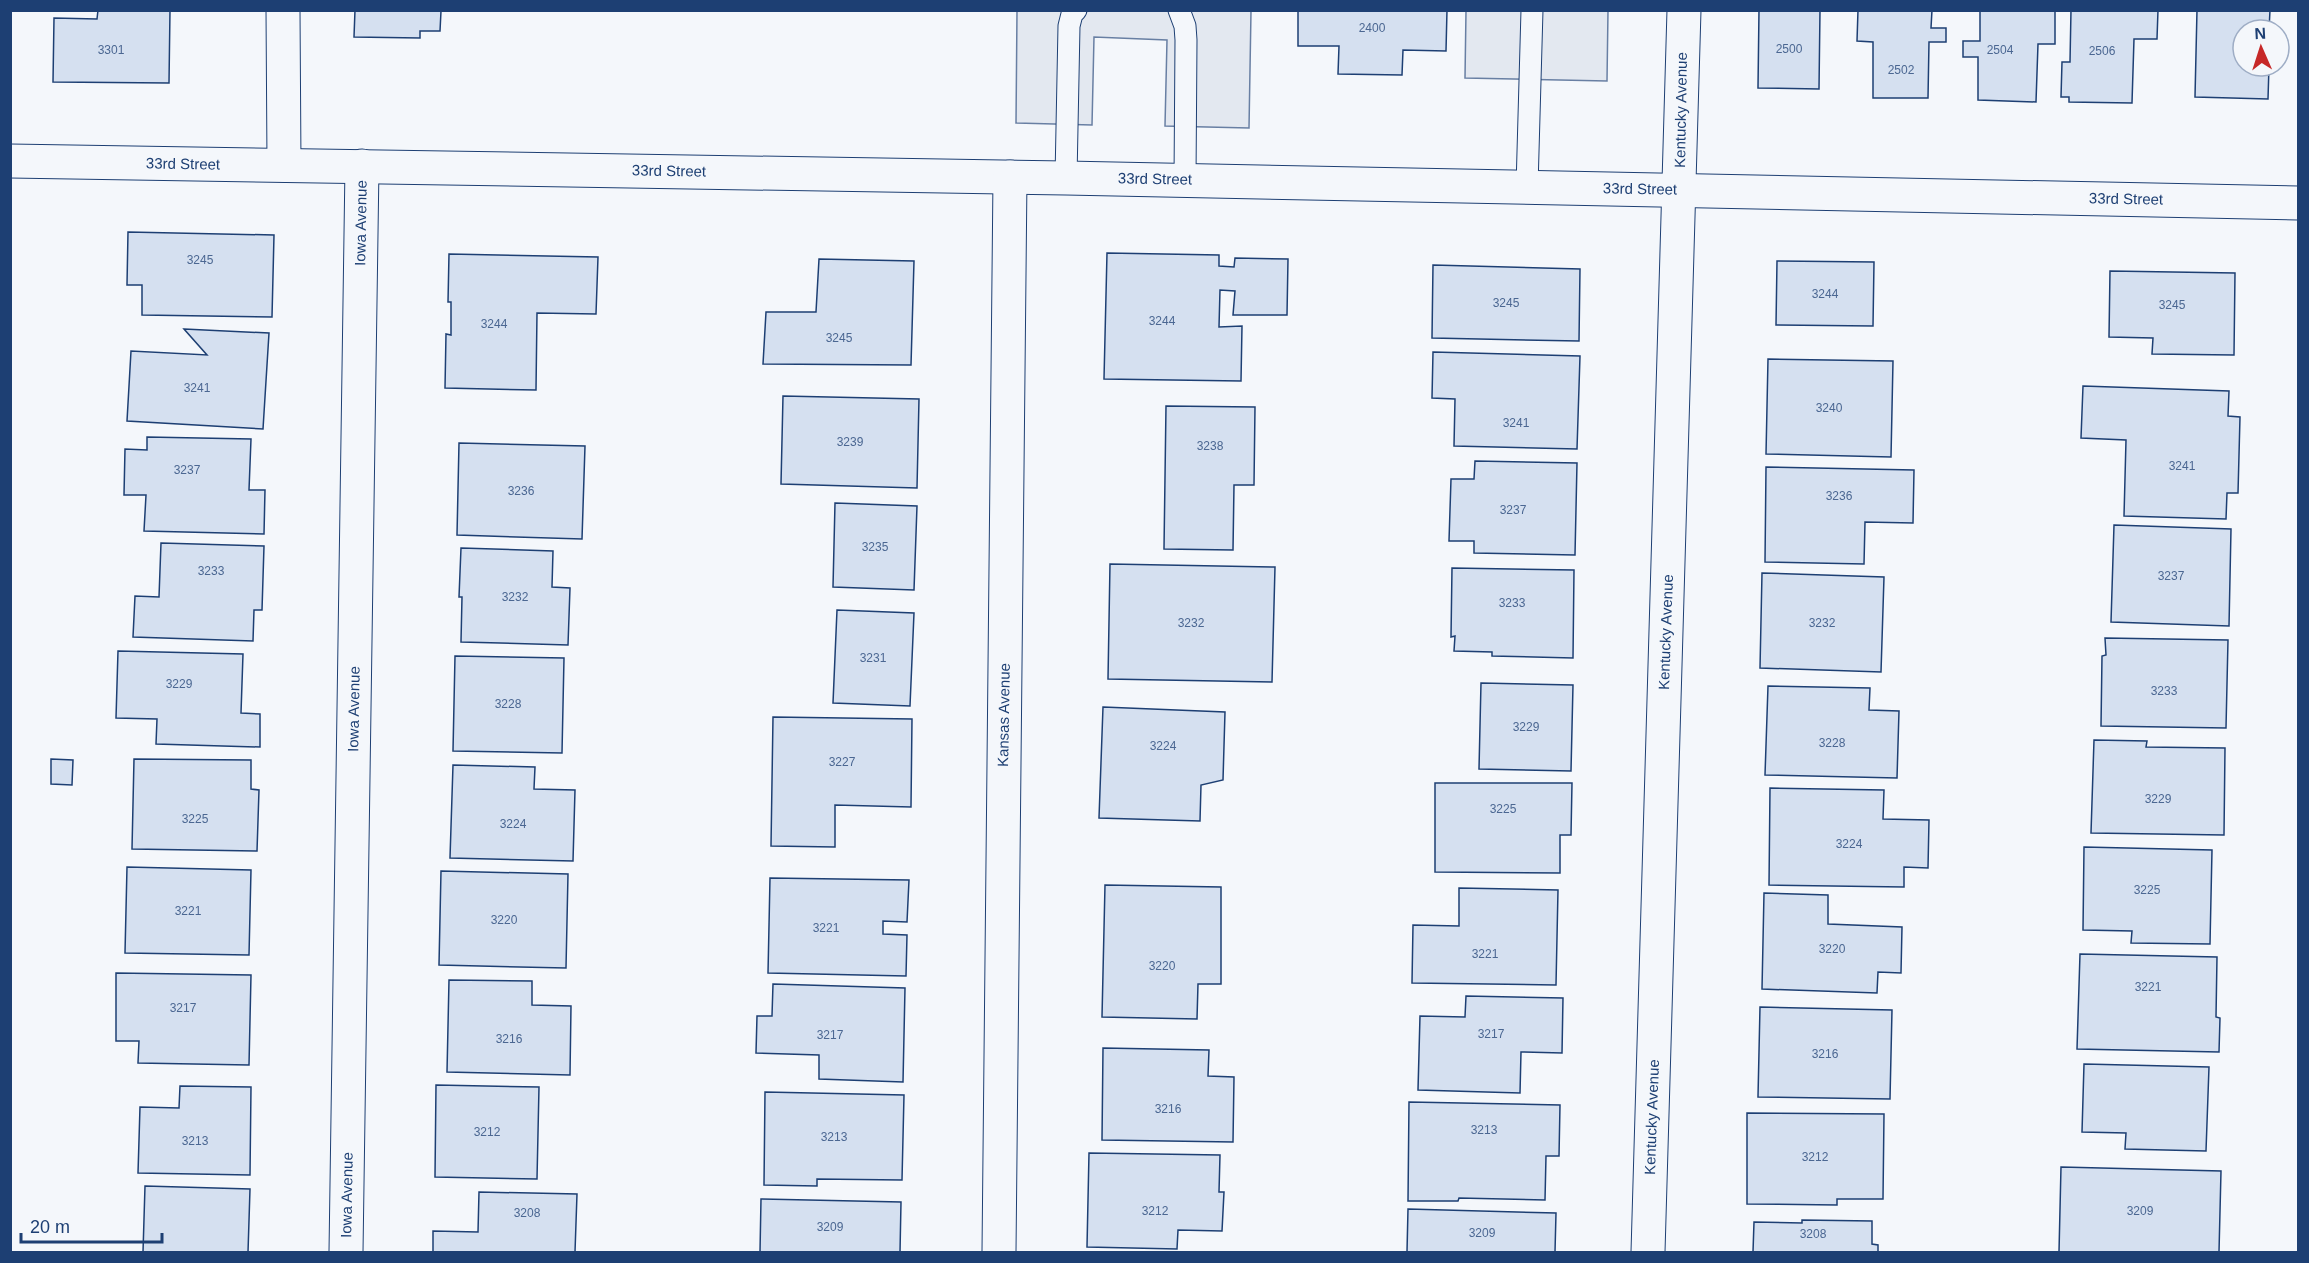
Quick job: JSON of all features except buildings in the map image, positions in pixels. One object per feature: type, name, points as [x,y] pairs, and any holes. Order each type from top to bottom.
[{"type":"street","points":[[283,10],[284,165]]},
{"type":"street","name":"Kentucky Avenue","points":[[1648,1252],[1684,10]]},
{"type":"street","name":"33rd Street","points":[[10,161],[1185,180],[2298,203]]},
{"type":"street","name":"Iowa Avenue","points":[[346,1252],[362,166]]},
{"type":"street","name":"Kansas Avenue","points":[[999,1252],[1010,177]]},
{"type":"lane","points":[[1066,178],[1069,26],[1072,14],[1076,10]]},
{"type":"lane","points":[[1179,10],[1185,26],[1186,40],[1185,180]]},
{"type":"lane","points":[[1527,187],[1532,10]]},
{"type":"shaded area","points":[[1017,11],[1251,11],[1249,128],[1165,126],[1167,40],[1094,37],[1092,125],[1016,123]]},
{"type":"shaded area","points":[[1466,11],[1608,11],[1607,81],[1465,78]]}]
